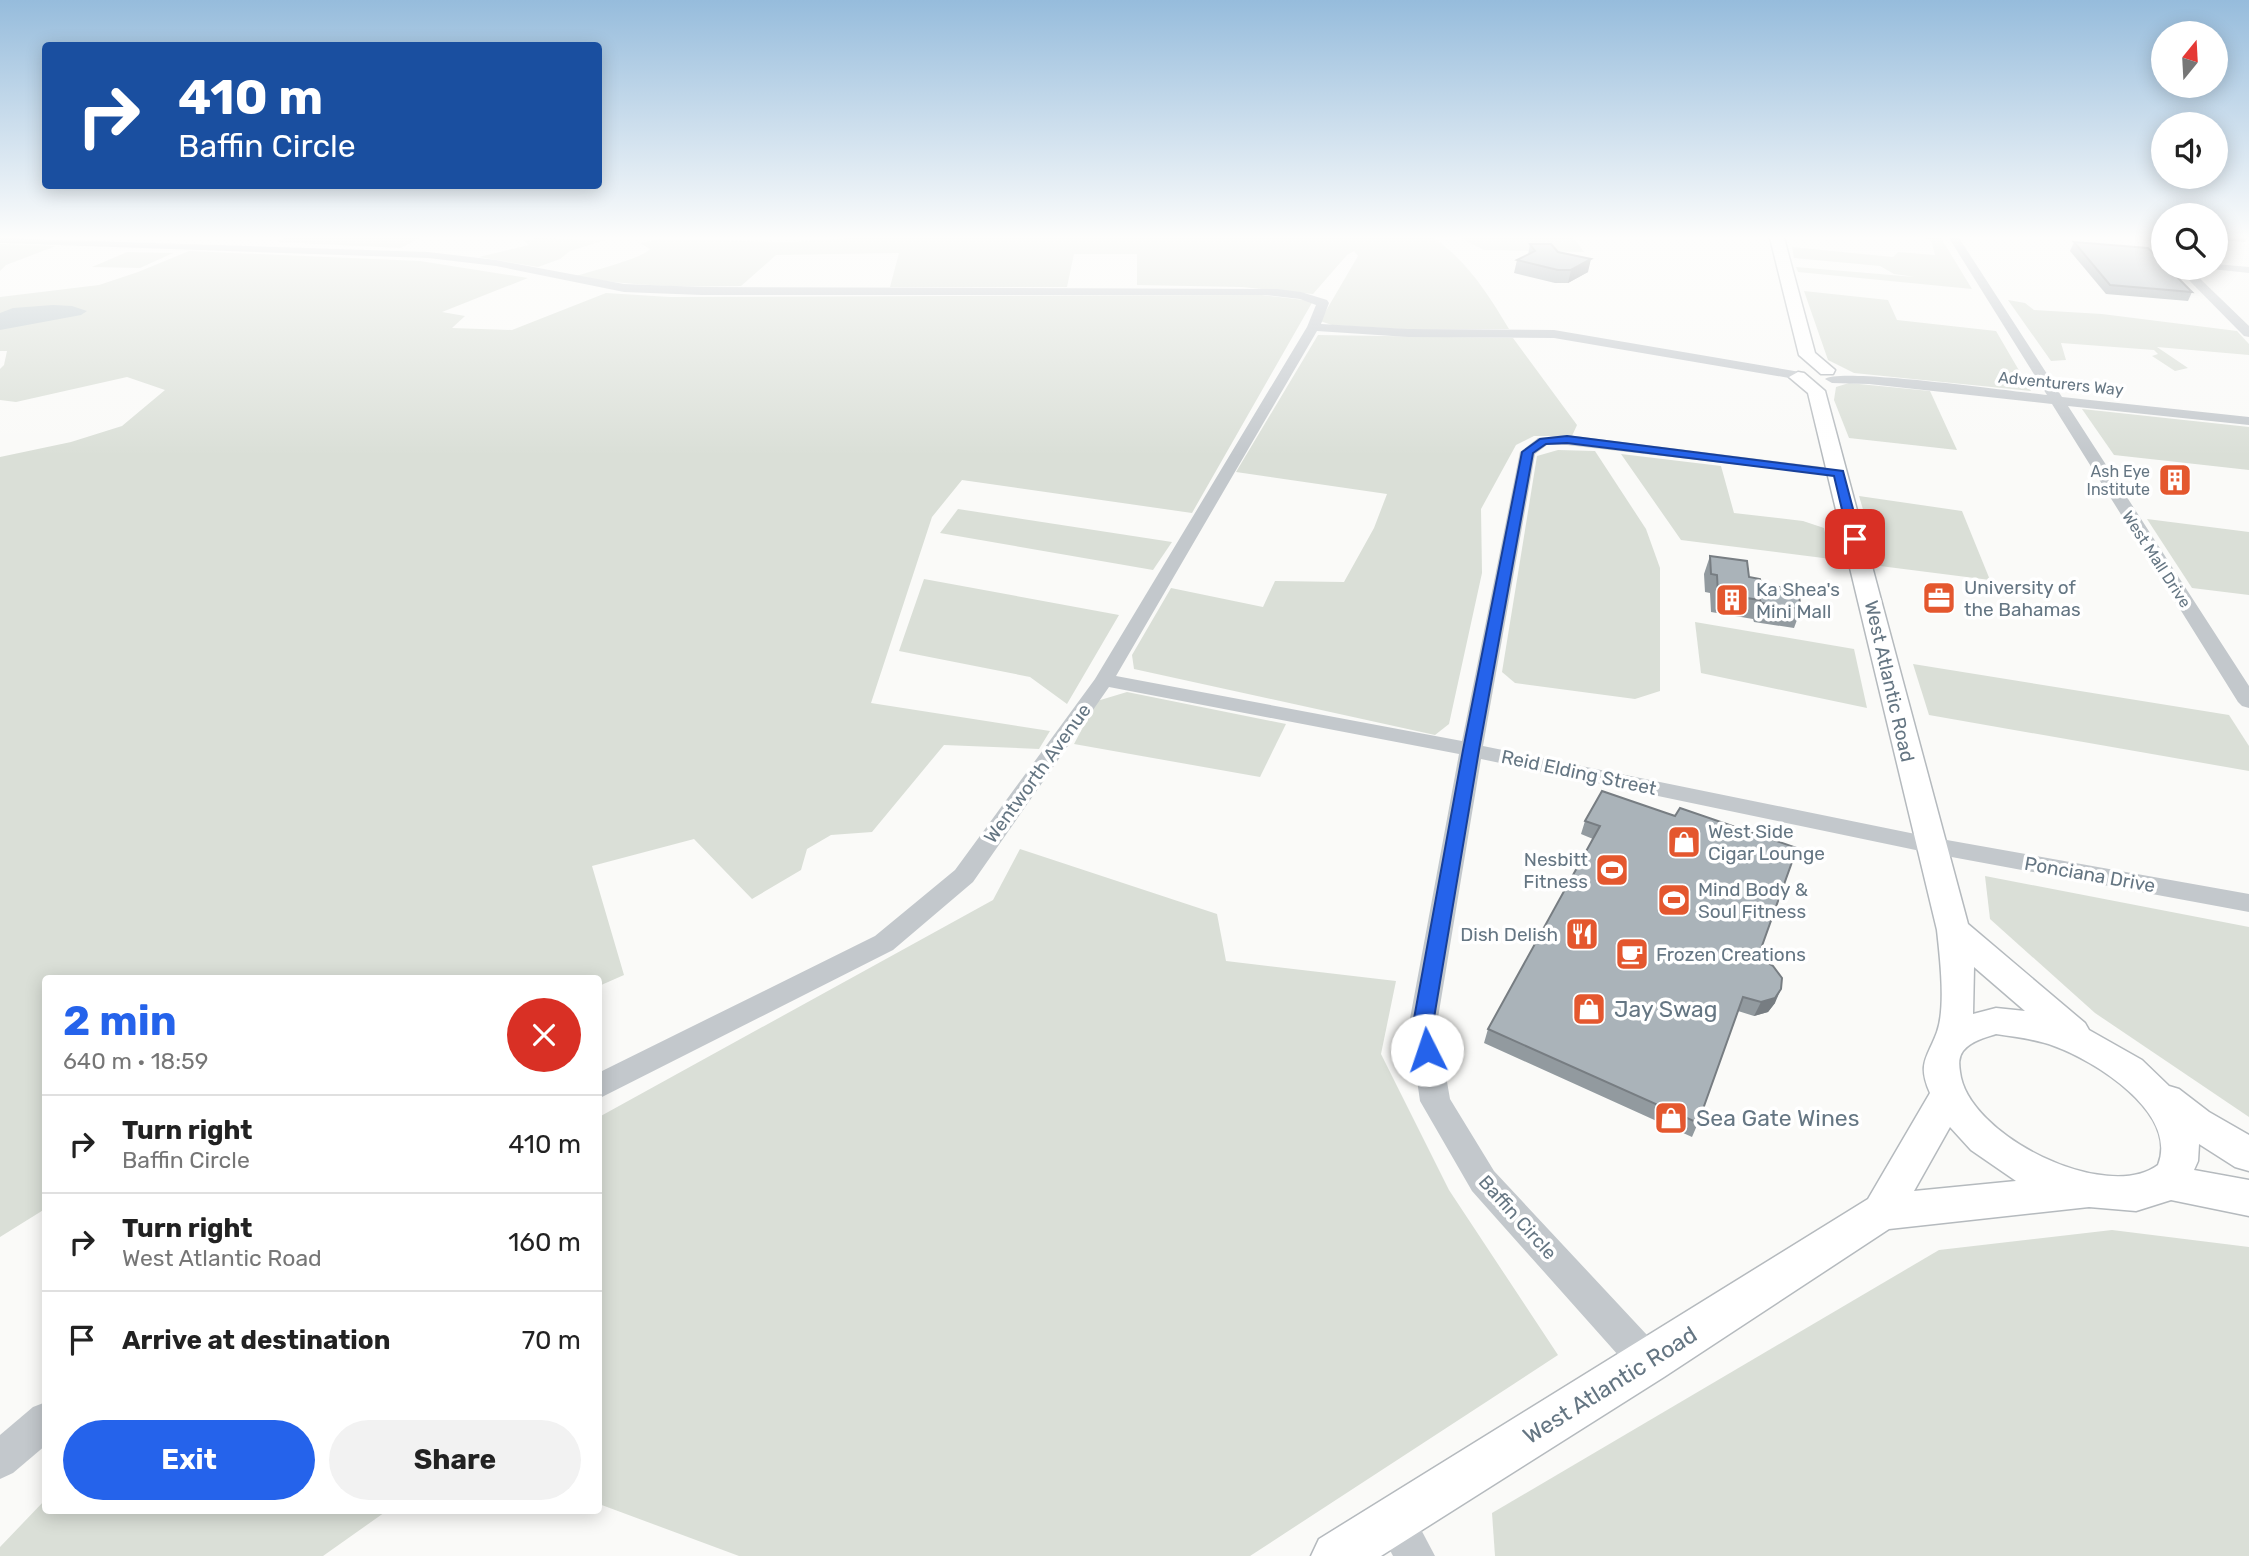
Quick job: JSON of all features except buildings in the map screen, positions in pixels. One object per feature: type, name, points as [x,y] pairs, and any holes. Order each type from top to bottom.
[{"type":"main road","name":"West Atlantic Road","points":[[1796,311],[1953,930],[1959,977],[1954,1035],[1945,1046],[1941,1060],[1941,1076],[1948,1094],[1882,1212]]},
{"type":"main road","points":[[1953,930],[2086,1043],[2118,1062],[2196,1123],[2249,1155]]},
{"type":"main road","points":[[1954,1035],[1973,1025],[1996,1021],[2044,1028],[2086,1043]]},
{"type":"main road","points":[[1948,1094],[1969,1124],[2002,1153],[2043,1176],[2087,1191],[2119,1195],[2147,1192],[2167,1182],[2180,1163],[2180,1139],[2169,1112],[2147,1086]]},
{"type":"main road","points":[[2167,1182],[2249,1198]]},
{"type":"main road","name":"West Atlantic Road","points":[[1336,1556],[1405,1538],[1648,1362],[1882,1212],[2087,1191]]},
{"type":"street","name":"Wentworth Avenue","points":[[602,1085],[884,943],[964,876],[1104,680],[1313,327],[1320,311]]},
{"type":"street","name":"West Mall Drive","points":[[1998,311],[2059,400],[2078,436],[2249,702]]},
{"type":"street","points":[[2226,311],[2249,333]]},
{"type":"street","name":"Adventurers Way","points":[[1313,327],[1408,333],[1554,334],[1758,368],[2249,421]]},
{"type":"street","name":"Baffin Circle","points":[[1648,1362],[1483,1181],[1435,1101],[1423,1024],[1471,750],[1528,452],[1544,441],[1567,440],[1839,474]]},
{"type":"street","name":"Reid Elding Street","points":[[1104,680],[1471,750],[1930,845]]},
{"type":"street","name":"Ponciana Drive","points":[[1930,845],[2249,903]]},
{"type":"street","points":[[0,1460],[42,1423]]},
{"type":"shaded area","points":[[0,311],[446,311],[442,312],[465,316],[452,328],[512,330],[561,311],[1308,311],[1192,513],[962,480],[932,517],[871,703],[1050,731],[1039,749],[944,745],[872,832],[831,835],[807,849],[801,870],[752,899],[694,839],[592,866],[624,975],[602,985],[602,975],[42,975],[42,1211],[0,1237],[0,457],[71,442],[122,426],[165,390],[127,377],[16,402],[0,400],[0,369],[4,365],[7,351],[0,351]]},
{"type":"shaded area","points":[[6,311],[87,311],[81,315],[0,330],[0,313]]},
{"type":"shaded area","points":[[1326,311],[1497,311],[1509,329],[1402,329],[1332,325],[1320,321]]},
{"type":"shaded area","points":[[1811,311],[1893,311],[1897,320],[1996,331],[2031,391],[1854,373],[1828,360]]},
{"type":"shaded area","points":[[2015,311],[2102,314],[2237,331],[2249,344],[2249,355],[2157,347],[2188,368],[2175,371],[2152,356],[2158,354],[2154,350],[2061,343],[2066,360],[2051,361]]},
{"type":"shaded area","points":[[1318,335],[1513,338],[1577,425],[1572,436],[1534,436],[1516,445],[1481,509],[1482,573],[1449,724],[1435,735],[1134,669],[1132,655],[1171,588],[1263,607],[1275,581],[1344,582],[1374,528],[1387,494],[1236,472]]},
{"type":"shaded area","points":[[1849,383],[1930,391],[1957,450],[1849,438],[1834,400],[1836,387]]},
{"type":"shaded area","points":[[2082,409],[2249,427],[2249,470],[2114,455]]},
{"type":"shaded area","points":[[1558,450],[1595,451],[1646,529],[1660,568],[1660,691],[1635,699],[1515,683],[1502,672],[1537,456]]},
{"type":"shaded area","points":[[1621,454],[1721,466],[1734,513],[1803,521],[1824,528],[1831,559],[1681,540]]},
{"type":"shaded area","points":[[1859,496],[1962,511],[1990,580],[1880,566]]},
{"type":"shaded area","points":[[958,509],[1172,542],[1153,570],[940,533]]},
{"type":"shaded area","points":[[2147,519],[2249,532],[2249,595],[2192,588]]},
{"type":"shaded area","points":[[924,579],[1119,615],[1067,704],[1030,677],[899,651]]},
{"type":"shaded area","points":[[1695,622],[1854,649],[1867,708],[1701,673]]},
{"type":"shaded area","points":[[1913,664],[2229,715],[2249,746],[2249,771],[1929,715]]},
{"type":"shaded area","points":[[1127,692],[1286,724],[1260,777],[1074,744],[1097,701]]},
{"type":"shaded area","points":[[1020,849],[1217,914],[1226,961],[1396,981],[1381,1054],[1449,1190],[1558,1355],[1250,1556],[739,1556],[602,1505],[602,1115],[993,900]]},
{"type":"shaded area","points":[[1985,876],[2249,927],[2249,1117],[2095,1013],[1990,919]]},
{"type":"shaded area","points":[[2112,1230],[2249,1247],[2249,1556],[1495,1556],[1492,1513],[1939,1250]]},
{"type":"shaded area","points":[[42,1503],[42,1514],[382,1514],[323,1556],[0,1556],[0,1547]]},
{"type":"place","name":"Ash Eye Institute","points":[[2175,480]]},
{"type":"place","name":"University of the Bahamas","points":[[1939,598]]},
{"type":"place","name":"Ka Shea's Mini Mall","points":[[1732,600]]},
{"type":"place","name":"West Side Cigar Lounge","points":[[1684,842]]},
{"type":"place","name":"Nesbitt Fitness","points":[[1612,870]]},
{"type":"place","name":"Mind Body & Soul Fitness","points":[[1674,900]]},
{"type":"place","name":"Dish Delish","points":[[1582,934]]},
{"type":"place","name":"Frozen Creations","points":[[1632,954]]},
{"type":"place","name":"Jay Swag","points":[[1589,1009]]},
{"type":"place","name":"Sea Gate Wines","points":[[1671,1118]]},
{"type":"route","points":[[1427,1050],[1423,1024],[1471,750],[1528,452],[1544,441],[1567,440],[1839,474],[1855,539]]}]
